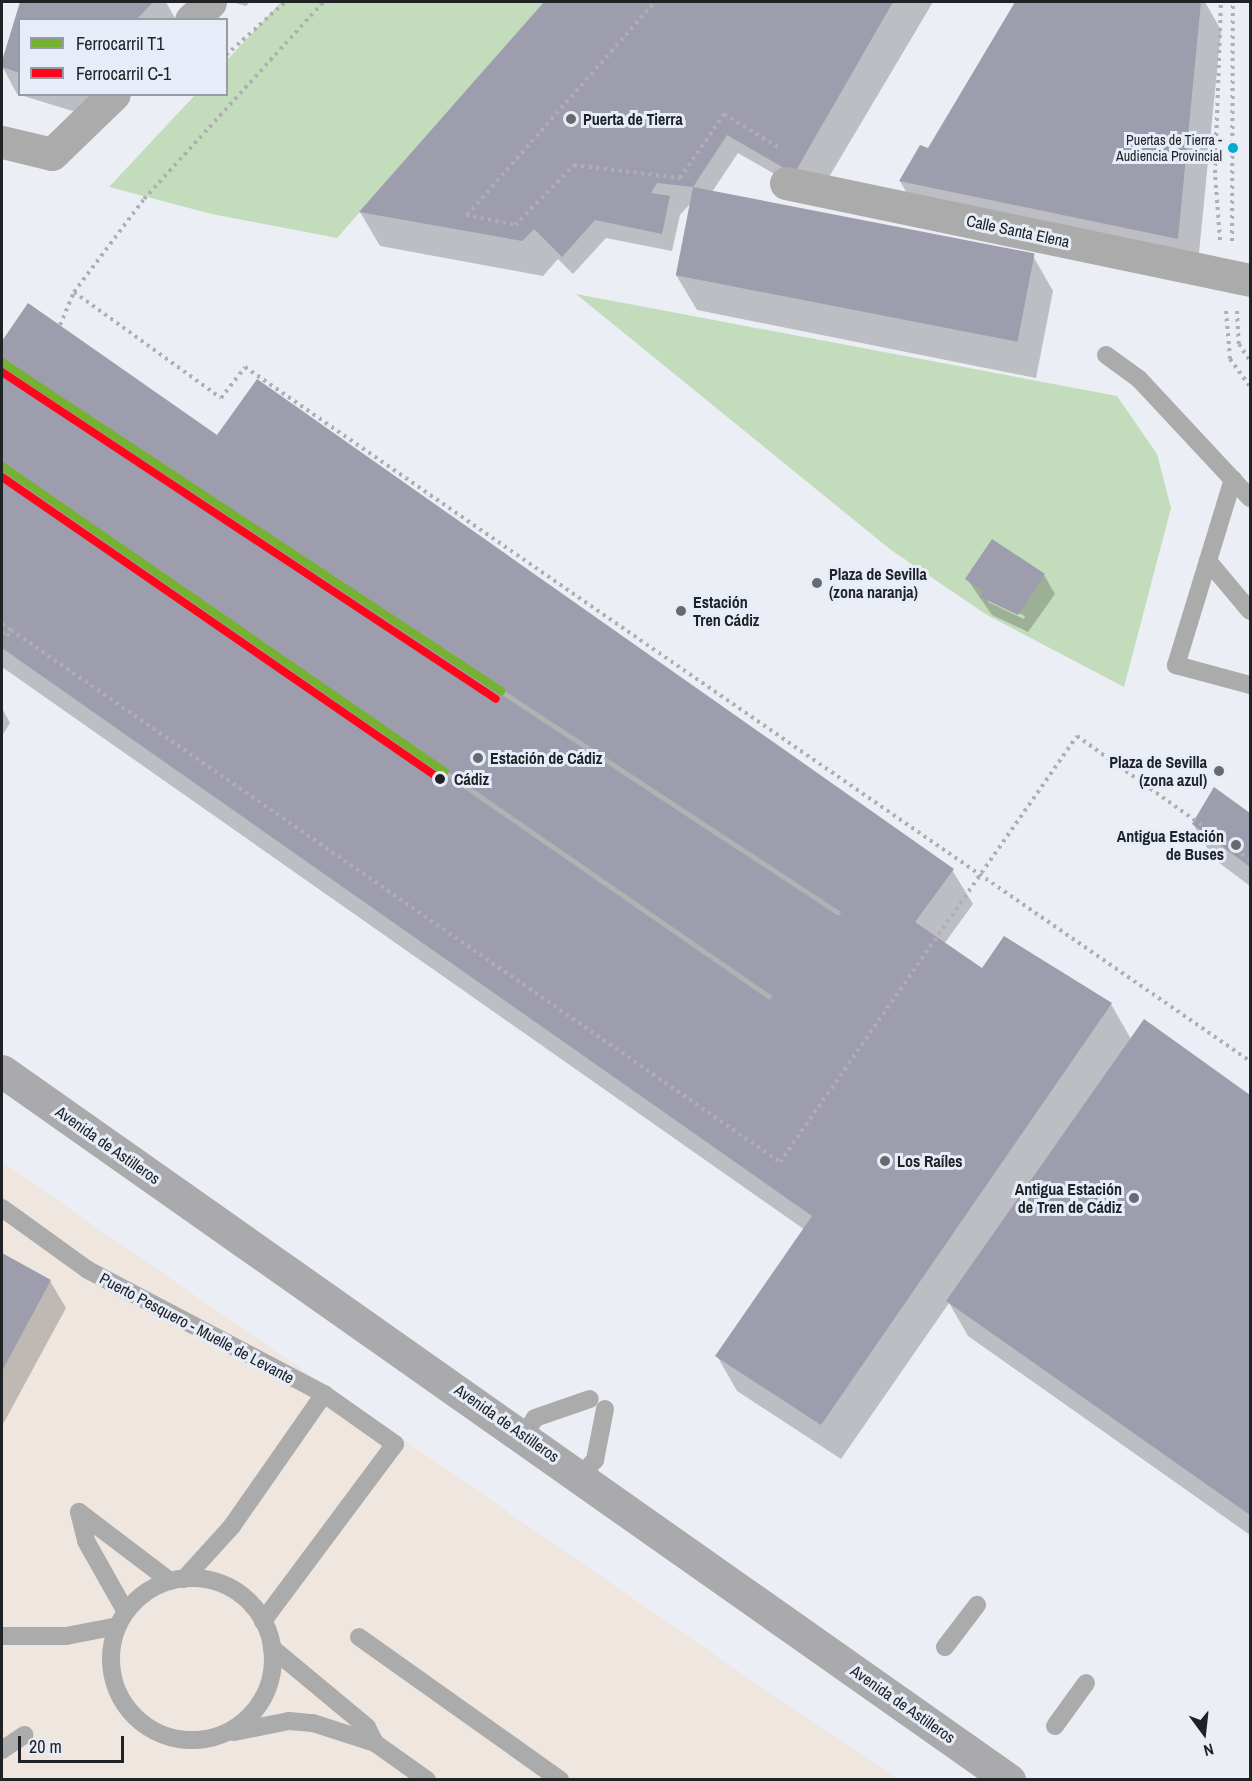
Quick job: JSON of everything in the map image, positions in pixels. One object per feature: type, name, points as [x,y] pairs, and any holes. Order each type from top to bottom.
[{"type":"main road","name":"Avenida de Astilleros","points":[[2,1071],[581,1475],[1009,1779]]},
{"type":"street","points":[[193,18],[210,2]]},
{"type":"street","points":[[2,142],[52,154],[112,96]]},
{"type":"street","name":"Calle Santa Elena","points":[[788,169],[1236,276]]},
{"type":"lane","points":[[1106,356],[1139,379],[1251,498]]},
{"type":"lane","points":[[1233,479],[1176,665],[1251,685]]},
{"type":"lane","points":[[1208,561],[1251,610]]},
{"type":"lane","name":"Puerto Pesquero - Muelle de Levante","points":[[2,1208],[88,1270],[324,1394],[395,1444],[263,1621]]},
{"type":"lane","points":[[324,1394],[232,1526],[177,1580],[146,1593],[122,1619],[110,1666],[117,1692],[132,1715],[154,1732],[180,1740],[220,1735],[290,1721],[375,1743],[427,1779]]},
{"type":"lane","points":[[524,1435],[535,1418],[598,1404],[595,1460],[581,1475]]},
{"type":"lane","points":[[122,1619],[86,1541],[79,1512],[177,1580],[230,1588],[263,1621],[272,1648],[272,1674],[262,1700],[244,1721],[220,1735]]},
{"type":"lane","points":[[945,1647],[977,1605]]},
{"type":"lane","points":[[2,1636],[66,1636],[122,1619]]},
{"type":"lane","points":[[359,1637],[560,1779]]},
{"type":"lane","points":[[272,1648],[367,1727],[375,1743]]},
{"type":"lane","points":[[1055,1726],[1086,1683]]},
{"type":"lane","points":[[2,1750],[24,1735]]},
{"type":"path","points":[[228,53],[285,2]]},
{"type":"path","points":[[60,325],[74,292],[144,199],[323,2]]},
{"type":"path","points":[[655,2],[466,215],[515,225],[574,165],[680,178],[724,114],[788,169]]},
{"type":"path","points":[[1221,2],[1215,173],[1236,276],[1230,359],[1251,387]]},
{"type":"path","points":[[1233,2],[1229,188],[1239,344],[1251,361]]},
{"type":"path","points":[[74,292],[221,398],[244,367],[1251,1061]]},
{"type":"path","points":[[2,624],[780,1162],[978,873],[1077,736],[1251,860]]},
{"type":"path","points":[[2,632],[7,636],[11,630]]},
{"type":"shaded area","points":[[2,1162],[780,1700],[899,1779],[2,1779]]},
{"type":"green space","points":[[281,2],[544,2],[337,238],[212,214],[109,187],[194,96],[228,96],[228,59]]},
{"type":"green space","points":[[576,294],[1117,396],[1157,454],[1171,508],[1124,687],[987,615],[891,550]]},
{"type":"building","points":[[20,2],[153,2],[138,18],[18,18],[18,72],[2,67]]},
{"type":"building","name":"Puerta de Tierra","points":[[544,2],[893,2],[794,174],[727,135],[693,187],[657,183],[651,193],[670,196],[662,234],[595,220],[562,257],[534,229],[522,241],[359,212]]},
{"type":"building","points":[[1015,2],[1201,2],[1178,239],[899,181],[920,145],[928,148]]},
{"type":"building","points":[[693,187],[1035,253],[1017,342],[676,275]]},
{"type":"building","name":"Estación de Cádiz","points":[[28,303],[217,435],[257,379],[954,869],[915,922],[982,968],[1004,936],[1112,1003],[821,1425],[715,1356],[812,1216],[2,648],[2,341]]},
{"type":"building","points":[[992,539],[1045,574],[1018,615],[980,597],[983,591],[965,579]]},
{"type":"building","name":"Antigua Estación de Buses","points":[[1214,787],[1250,813],[1250,867],[1192,824]]},
{"type":"building","name":"Antigua Estación de Tren de Cádiz","points":[[1144,1019],[1250,1095],[1250,1515],[946,1301]]},
{"type":"building","points":[[2,1253],[51,1280],[2,1371]]},
{"type":"railway","points":[[501,691],[838,912]]},
{"type":"railway","points":[[445,772],[769,996]]},
{"type":"rail line","name":"T1","points":[[2,362],[501,691]]},
{"type":"rail line","name":"C-1","points":[[2,372],[496,699]]},
{"type":"rail line","name":"T1","points":[[2,466],[445,772]]},
{"type":"rail line","name":"C-1","points":[[2,477],[440,779]]},
{"type":"place","name":"Puerta de Tierra","points":[[571,119]]},
{"type":"place","name":"Puertas de Tierra - Audiencia Provincial","points":[[1233,148]]},
{"type":"place","name":"Plaza de Sevilla (zona naranja)","points":[[817,583]]},
{"type":"place","name":"Estación Tren Cádiz","points":[[681,611]]},
{"type":"place","name":"Estación de Cádiz","points":[[478,758]]},
{"type":"place","name":"Plaza de Sevilla (zona azul)","points":[[1219,771]]},
{"type":"place","name":"Cádiz","points":[[440,779]]},
{"type":"place","name":"Antigua Estación de Buses","points":[[1236,845]]},
{"type":"place","name":"Los Raíles","points":[[885,1161]]},
{"type":"place","name":"Antigua Estación de Tren de Cádiz","points":[[1134,1198]]}]
